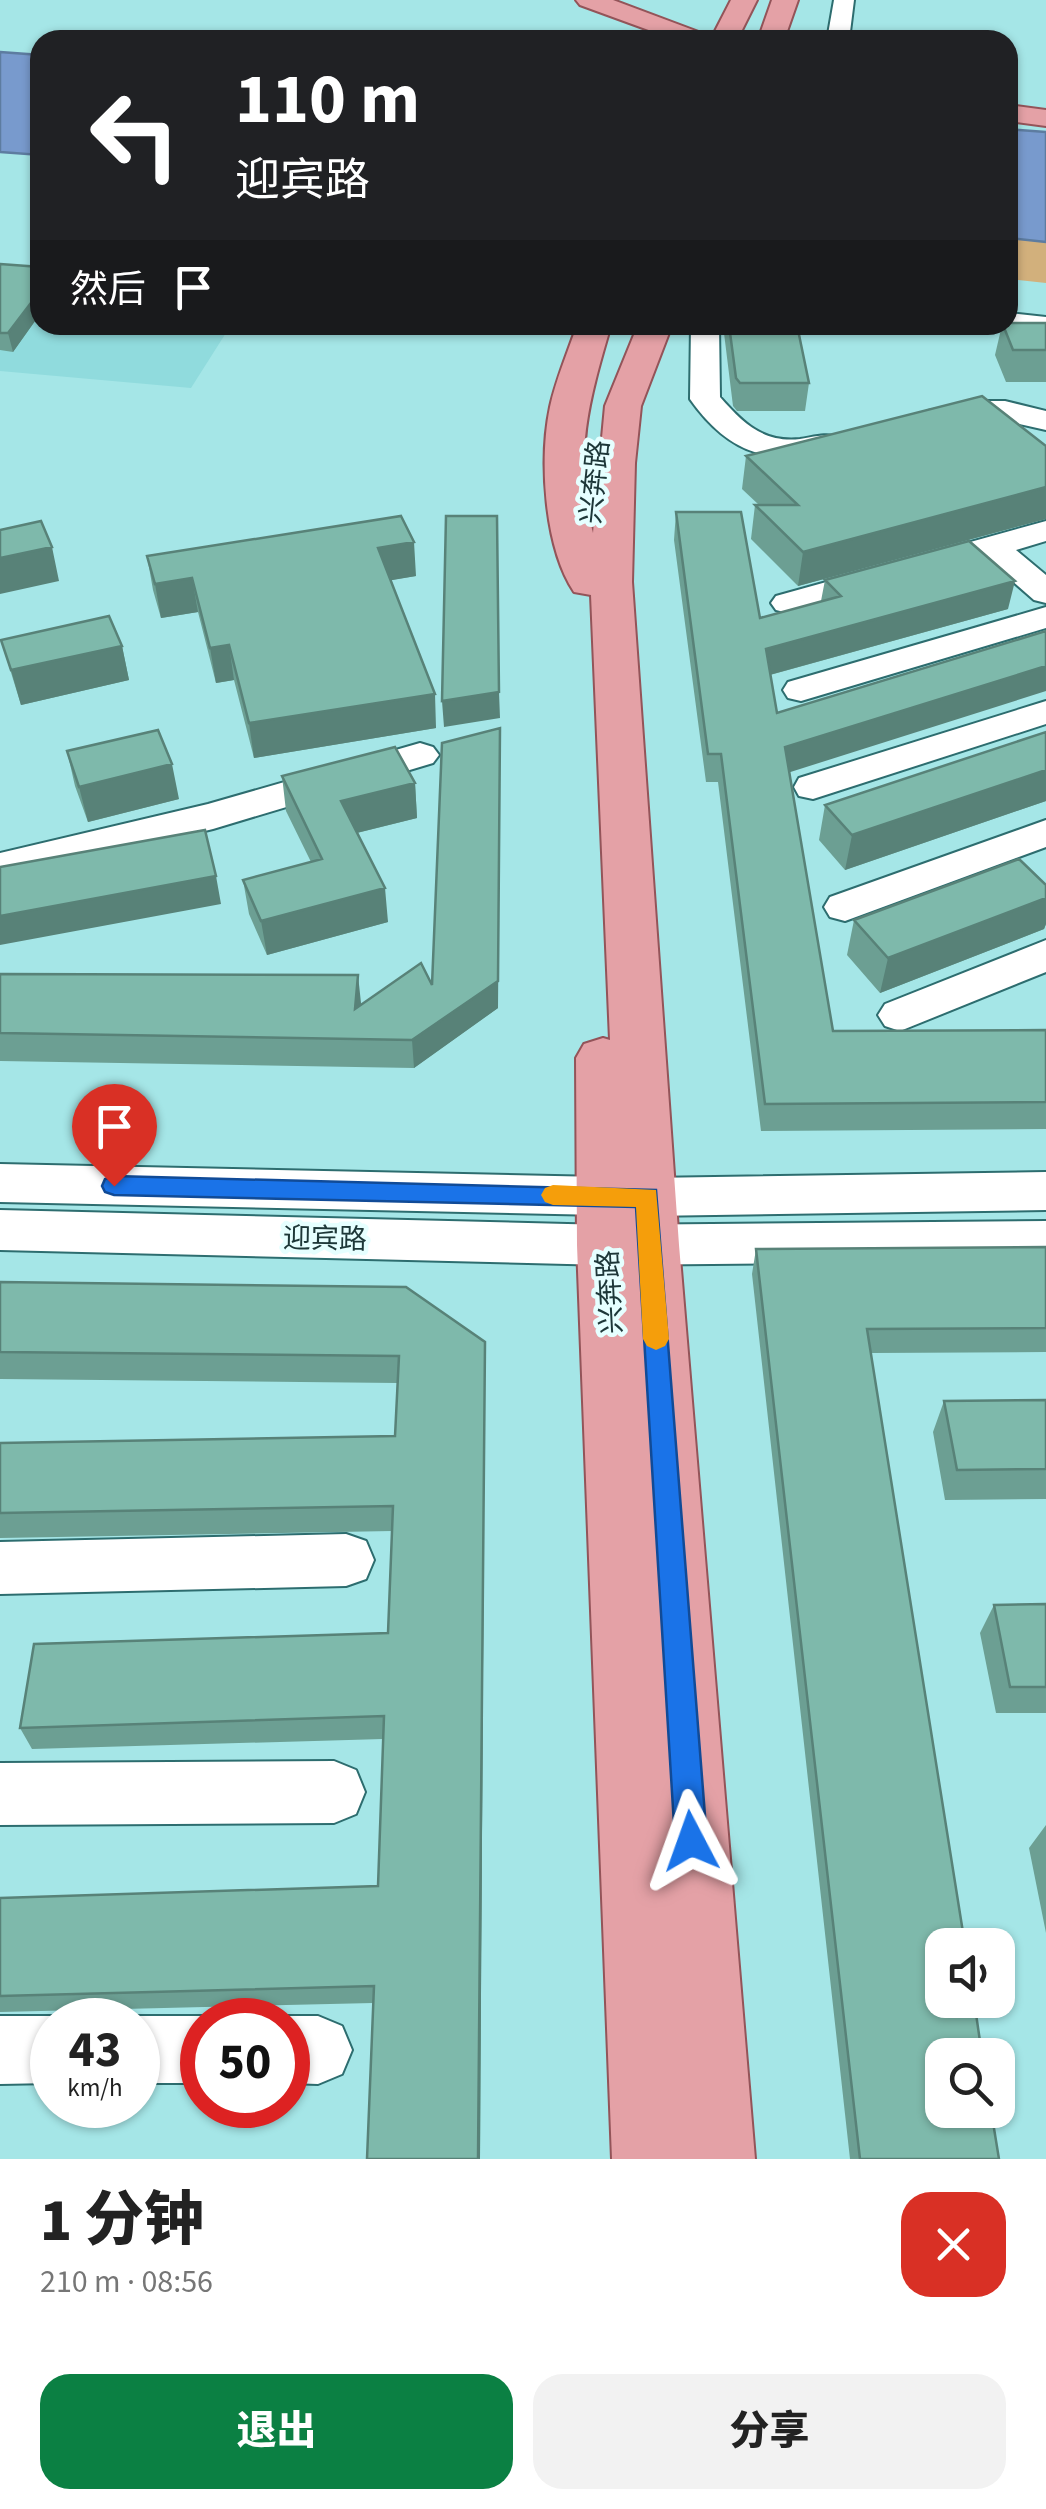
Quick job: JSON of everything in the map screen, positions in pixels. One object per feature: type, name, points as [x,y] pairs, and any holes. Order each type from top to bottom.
[{"type":"main road","points":[[570,0],[650,30]]},
{"type":"main road","points":[[589,0],[673,30]]},
{"type":"main road","points":[[729,30],[744,0]]},
{"type":"main road","points":[[737,30],[752,0]]},
{"type":"main road","points":[[759,30],[771,0]]},
{"type":"main road","points":[[774,30],[785,0]]},
{"type":"main road","points":[[795,30],[805,0]]},
{"type":"main road","points":[[1018,105],[1046,109]]},
{"type":"main road","points":[[1018,114],[1046,118]]},
{"type":"main road","points":[[600,582],[641,487],[651,404],[675,335]]},
{"type":"main road","name":"兴奔路","points":[[618,346],[595,444],[628,1221],[654,2159]]},
{"type":"main road","points":[[628,1221],[713,2159]]},
{"type":"street","points":[[840,30],[844,0]]},
{"type":"street","points":[[1018,296],[1046,299]]},
{"type":"street","points":[[1018,322],[1046,325]]},
{"type":"street","points":[[705,335],[705,400],[728,425],[768,452],[790,452],[848,438]]},
{"type":"street","points":[[906,425],[982,407],[1014,409],[1046,421]]},
{"type":"street","points":[[788,603],[1046,531]]},
{"type":"street","points":[[992,546],[1046,592]]},
{"type":"street","points":[[801,690],[1046,617]]},
{"type":"street","points":[[813,787],[1046,712]]},
{"type":"street","points":[[0,867],[213,816],[420,756]]},
{"type":"street","points":[[845,907],[1046,834]]},
{"type":"street","points":[[900,1015],[1046,955]]},
{"type":"street","name":"迎宾路","points":[[0,1183],[628,1221]]},
{"type":"street","points":[[628,1221],[1046,1191]]},
{"type":"street","points":[[628,1221],[1046,1241]]},
{"type":"street","name":"迎宾路","points":[[0,1230],[628,1221]]},
{"type":"street","points":[[0,1568],[346,1560]]},
{"type":"street","points":[[0,1794],[334,1792]]},
{"type":"street","points":[[0,2050],[30,2050]]},
{"type":"shaded area","points":[[0,52],[30,54],[30,154],[0,152]]},
{"type":"shaded area","points":[[1018,130],[1046,132],[1046,242],[1018,239]]},
{"type":"shaded area","points":[[1018,239],[1046,242],[1046,283],[1018,280]]},
{"type":"shaded area","points":[[0,276],[30,278],[30,335],[225,335],[191,388],[0,371]]},
{"type":"building","points":[[0,264],[30,266],[30,304],[8,333],[0,333]]},
{"type":"building","points":[[1018,323],[1046,323],[1046,350],[1013,350],[1007,335],[1018,335]]},
{"type":"building","points":[[730,335],[799,335],[809,383],[740,383]]},
{"type":"building","points":[[982,396],[1046,446],[1046,487],[803,552],[755,505],[798,505],[746,456]]},
{"type":"building","points":[[676,512],[741,512],[760,618],[841,596],[825,580],[969,541],[1015,581],[766,649],[777,713],[1046,631],[1046,666],[785,747],[833,1031],[1046,1030],[1046,1102],[765,1104],[721,754],[708,754]]},
{"type":"building","points":[[401,516],[414,542],[378,548],[435,694],[249,723],[229,645],[210,648],[192,578],[155,584],[147,556]]},
{"type":"building","points":[[446,516],[497,516],[499,692],[442,701]]},
{"type":"building","points":[[41,521],[52,547],[0,558],[0,530]]},
{"type":"building","points":[[109,616],[122,646],[11,670],[1,640]]},
{"type":"building","points":[[500,728],[498,981],[412,1040],[0,1033],[0,974],[358,975],[355,1009],[421,963],[432,985],[442,743]]},
{"type":"building","points":[[158,730],[172,764],[79,787],[67,751]]},
{"type":"building","points":[[1046,732],[1046,770],[852,835],[825,805]]},
{"type":"building","points":[[395,747],[415,783],[341,801],[385,888],[261,921],[243,880],[322,859],[282,776]]},
{"type":"building","points":[[205,830],[216,876],[0,916],[0,867]]},
{"type":"building","points":[[1019,859],[1046,885],[1046,898],[888,958],[854,920]]},
{"type":"building","points":[[1046,1247],[1046,1328],[867,1329],[962,1928],[925,1928],[925,2018],[977,2018],[980,2038],[925,2038],[925,2128],[994,2128],[999,2159],[860,2159],[756,1249]]},
{"type":"building","points":[[0,1282],[406,1287],[485,1342],[478,2159],[367,2159],[374,1986],[0,1996],[0,1898],[378,1886],[384,1716],[20,1728],[34,1644],[388,1633],[393,1506],[0,1513],[0,1443],[395,1436],[399,1356],[0,1352]]},
{"type":"building","points":[[1046,1400],[1046,1469],[957,1470],[944,1401]]},
{"type":"building","points":[[1046,1604],[1046,1687],[1010,1687],[994,1605]]},
{"type":"slow traffic","points":[[553,1195],[648,1197],[656,1339]]},
{"type":"route","points":[[114,1186],[648,1197],[691,1841]]}]
